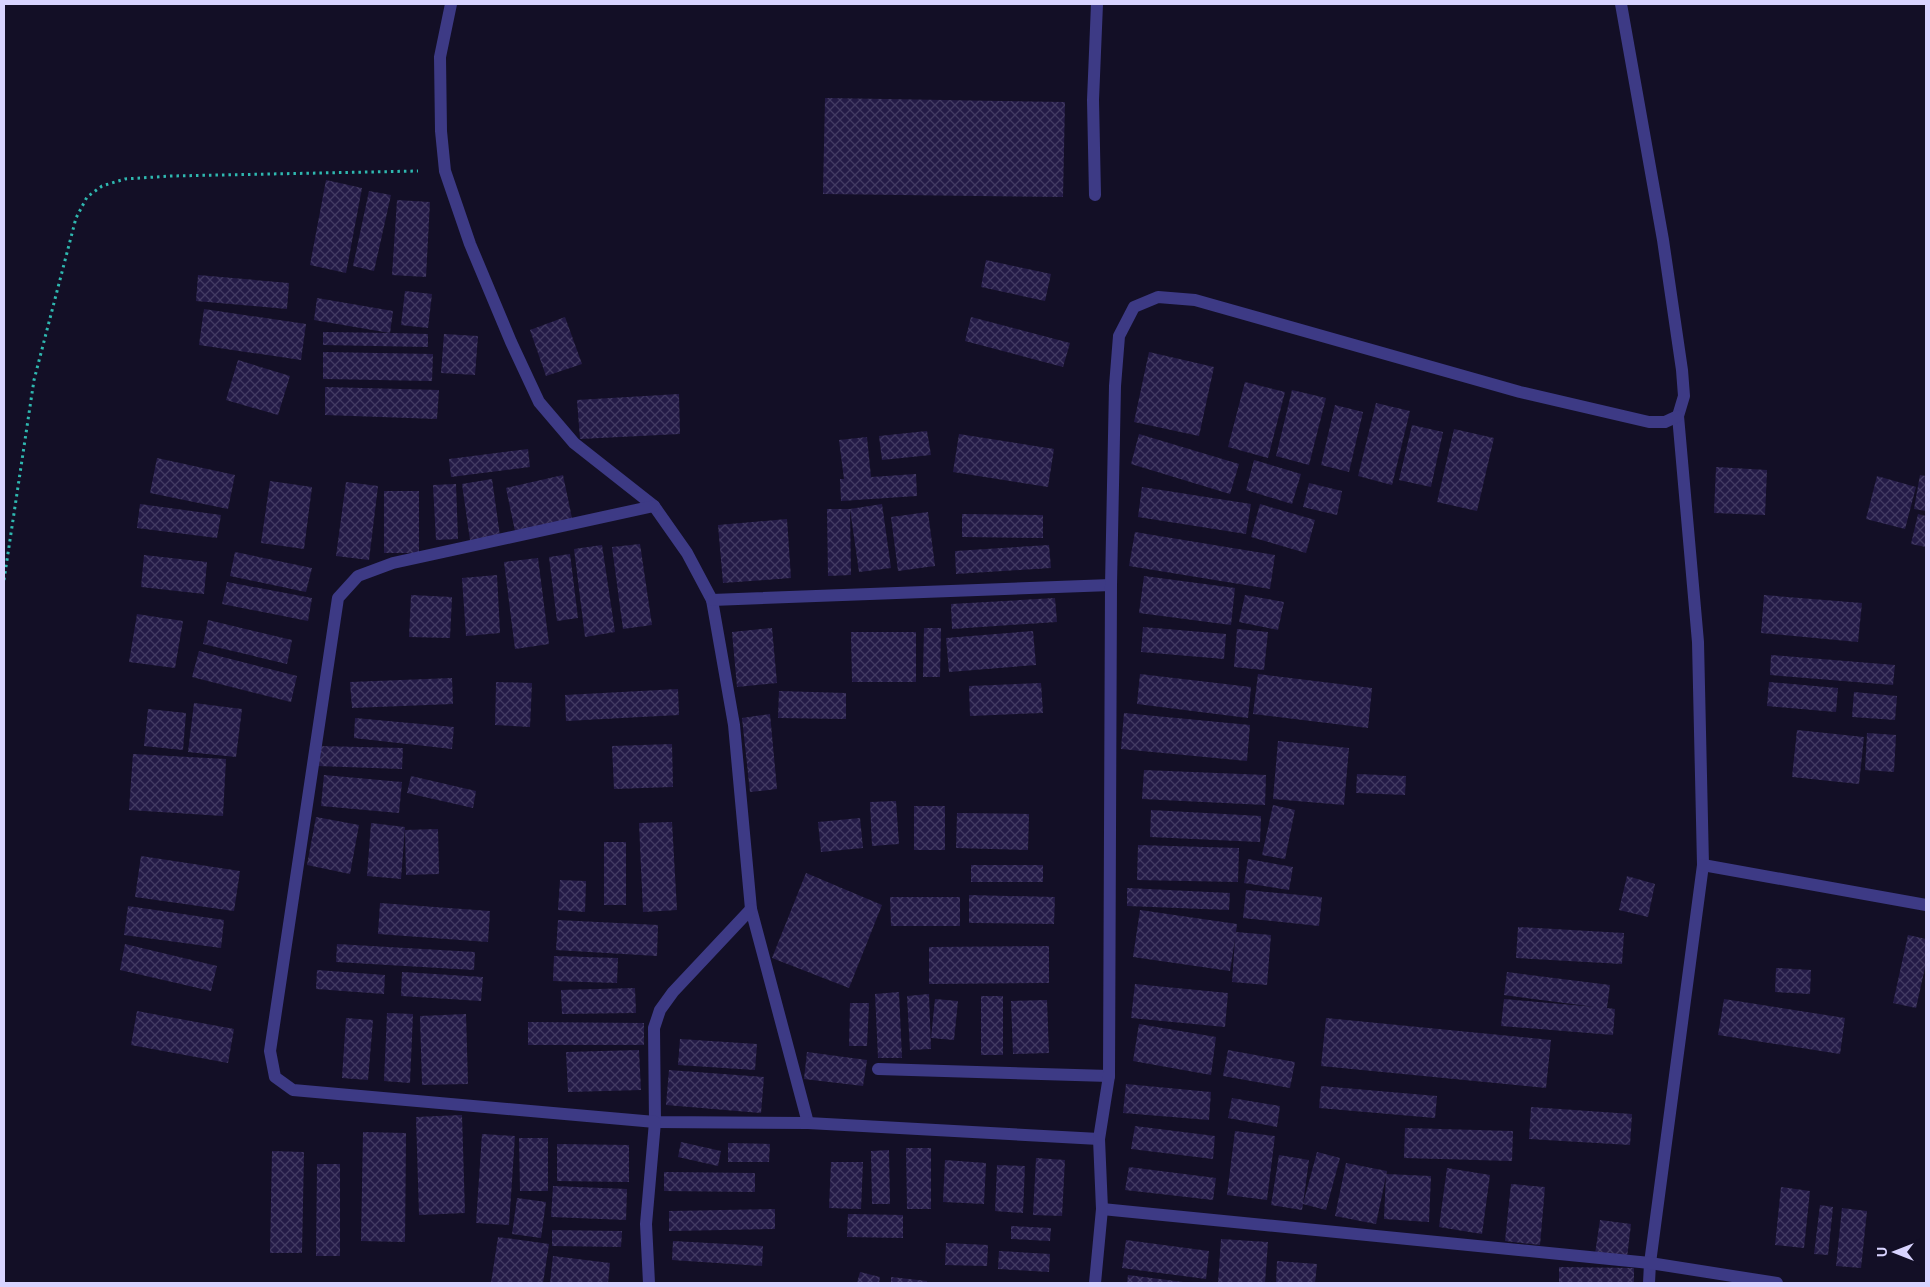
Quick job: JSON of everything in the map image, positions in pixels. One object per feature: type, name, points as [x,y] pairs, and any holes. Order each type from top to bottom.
[{"type":"street","points":[[451,4],[440,57],[441,131],[445,171],[470,244],[539,402],[574,443],[654,506],[687,553],[712,600],[734,725],[747,885],[751,908],[808,1123]]},
{"type":"street","points":[[1095,195],[1093,100],[1097,4]]},
{"type":"street","points":[[1621,4],[1662,231],[1684,396],[1678,416],[1698,642],[1703,865],[1650,1263],[1649,1283]]},
{"type":"street","points":[[1095,1283],[1102,1209],[1099,1139],[1109,1076],[1111,585],[1115,386],[1119,336],[1134,307],[1158,297],[1195,300],[1520,392],[1649,422],[1665,422],[1678,416]]},
{"type":"street","points":[[654,506],[393,563],[358,576],[338,598],[270,1051],[275,1077],[293,1090],[655,1122],[808,1123],[1099,1139]]},
{"type":"street","points":[[712,600],[1111,585]]},
{"type":"street","points":[[1703,865],[1926,905]]},
{"type":"street","points":[[649,1283],[646,1224],[655,1122],[654,1028],[660,1010],[673,992],[751,908]]},
{"type":"street","points":[[878,1069],[1109,1076]]},
{"type":"street","points":[[1102,1209],[1650,1263],[1778,1283]]},
{"type":"path","points":[[4,580],[34,380],[76,218],[88,198],[102,186],[126,179],[171,176],[445,171]]},
{"type":"building","points":[[825,98],[1065,102],[1063,197],[823,194]]},
{"type":"building","points":[[326,180],[362,188],[346,273],[310,265]]},
{"type":"building","points":[[369,191],[391,195],[374,271],[353,266]]},
{"type":"building","points":[[397,200],[430,202],[426,277],[392,275]]},
{"type":"building","points":[[986,260],[1051,274],[1045,301],[981,287]]},
{"type":"building","points":[[198,275],[289,283],[287,309],[196,301]]},
{"type":"building","points":[[405,291],[432,294],[428,328],[401,325]]},
{"type":"building","points":[[317,298],[393,311],[390,333],[314,320]]},
{"type":"building","points":[[204,309],[306,324],[301,360],[199,345]]},
{"type":"building","points":[[565,317],[582,364],[546,376],[530,330]]},
{"type":"building","points":[[971,317],[1070,343],[1063,367],[965,341]]},
{"type":"building","points":[[323,332],[428,334],[428,347],[323,345]]},
{"type":"building","points":[[444,334],[478,336],[475,375],[441,373]]},
{"type":"building","points":[[323,352],[433,354],[432,381],[323,379]]},
{"type":"building","points":[[1149,352],[1214,367],[1199,436],[1134,422]]},
{"type":"building","points":[[238,360],[290,376],[278,415],[226,400]]},
{"type":"building","points":[[1245,382],[1285,392],[1268,458],[1228,447]]},
{"type":"building","points":[[325,387],[439,390],[437,419],[325,415]]},
{"type":"building","points":[[1292,390],[1326,398],[1309,465],[1276,456]]},
{"type":"building","points":[[679,394],[680,434],[580,439],[577,400]]},
{"type":"building","points":[[1376,403],[1410,411],[1392,485],[1358,476]]},
{"type":"building","points":[[1335,405],[1363,412],[1349,472],[1321,465]]},
{"type":"building","points":[[1412,425],[1443,432],[1431,487],[1399,480]]},
{"type":"building","points":[[1454,429],[1494,438],[1477,511],[1437,502]]},
{"type":"building","points":[[927,431],[931,455],[882,460],[879,436]]},
{"type":"building","points":[[959,434],[1054,449],[1048,487],[953,472]]},
{"type":"building","points":[[1139,434],[1239,464],[1230,494],[1131,464]]},
{"type":"building","points":[[867,437],[871,477],[916,474],[917,496],[841,501],[840,479],[844,479],[839,440]]},
{"type":"building","points":[[528,449],[530,467],[451,477],[449,459]]},
{"type":"building","points":[[157,458],[235,475],[228,509],[150,493]]},
{"type":"building","points":[[1254,460],[1301,474],[1292,504],[1246,490]]},
{"type":"building","points":[[1716,467],[1767,470],[1765,515],[1714,513]]},
{"type":"building","points":[[563,475],[573,523],[516,536],[506,488]]},
{"type":"building","points":[[1920,475],[1926,476],[1926,511],[1914,509]]},
{"type":"building","points":[[1877,476],[1916,487],[1905,529],[1866,519]]},
{"type":"building","points":[[492,479],[500,536],[470,540],[462,484]]},
{"type":"building","points":[[270,481],[312,487],[304,549],[261,543]]},
{"type":"building","points":[[346,482],[378,486],[369,560],[336,556]]},
{"type":"building","points":[[1309,483],[1342,491],[1337,515],[1303,507]]},
{"type":"building","points":[[456,484],[458,539],[436,540],[433,485]]},
{"type":"building","points":[[1142,487],[1251,504],[1246,534],[1138,517]]},
{"type":"building","points":[[384,491],[419,491],[419,553],[384,553]]},
{"type":"building","points":[[140,504],[221,515],[217,538],[137,528]]},
{"type":"building","points":[[882,504],[891,568],[859,572],[850,509]]},
{"type":"building","points":[[1260,504],[1315,520],[1306,553],[1251,537]]},
{"type":"building","points":[[827,509],[850,509],[851,575],[828,576]]},
{"type":"building","points":[[928,512],[935,566],[898,571],[891,517]]},
{"type":"building","points":[[962,514],[1043,515],[1043,538],[962,537]]},
{"type":"building","points":[[1918,514],[1926,516],[1926,547],[1911,544]]},
{"type":"building","points":[[787,519],[791,578],[723,583],[718,525]]},
{"type":"building","points":[[1135,532],[1275,555],[1270,589],[1129,566]]},
{"type":"building","points":[[640,544],[652,625],[623,629],[612,547]]},
{"type":"building","points":[[602,545],[615,632],[585,637],[574,549]]},
{"type":"building","points":[[1049,545],[1051,568],[956,574],[955,551]]},
{"type":"building","points":[[235,552],[312,568],[306,592],[230,576]]},
{"type":"building","points":[[570,554],[578,618],[557,621],[549,557]]},
{"type":"building","points":[[144,555],[207,562],[204,594],[141,587]]},
{"type":"building","points":[[538,558],[549,644],[515,649],[504,562]]},
{"type":"building","points":[[497,575],[500,633],[466,636],[462,578]]},
{"type":"building","points":[[1144,576],[1235,588],[1231,625],[1139,613]]},
{"type":"building","points":[[227,582],[312,598],[308,621],[222,604]]},
{"type":"building","points":[[411,595],[452,597],[450,638],[409,637]]},
{"type":"building","points":[[1245,595],[1284,602],[1278,630],[1239,622]]},
{"type":"building","points":[[1764,595],[1862,603],[1858,642],[1761,633]]},
{"type":"building","points":[[1055,598],[1057,622],[952,629],[951,604]]},
{"type":"building","points":[[137,614],[183,621],[175,668],[129,662]]},
{"type":"building","points":[[208,620],[292,640],[287,664],[203,644]]},
{"type":"building","points":[[1143,627],[1226,634],[1224,659],[1141,652]]},
{"type":"building","points":[[772,628],[777,683],[737,687],[732,632]]},
{"type":"building","points":[[924,628],[941,628],[940,677],[923,677]]},
{"type":"building","points":[[1237,629],[1268,632],[1264,670],[1234,667]]},
{"type":"building","points":[[1033,631],[1036,665],[949,672],[946,638]]},
{"type":"building","points":[[851,632],[916,632],[916,682],[852,682]]},
{"type":"building","points":[[199,651],[297,676],[291,702],[192,677]]},
{"type":"building","points":[[1771,655],[1895,665],[1893,685],[1770,675]]},
{"type":"building","points":[[1140,674],[1251,687],[1248,718],[1137,704]]},
{"type":"building","points":[[1258,674],[1372,688],[1368,728],[1253,714]]},
{"type":"building","points":[[452,678],[453,704],[352,708],[350,682]]},
{"type":"building","points":[[496,682],[532,683],[530,727],[495,725]]},
{"type":"building","points":[[1769,682],[1838,688],[1836,712],[1767,706]]},
{"type":"building","points":[[1041,683],[1043,713],[970,716],[969,686]]},
{"type":"building","points":[[678,689],[679,715],[566,721],[565,695]]},
{"type":"building","points":[[779,691],[846,693],[846,719],[778,718]]},
{"type":"building","points":[[1854,692],[1897,696],[1895,720],[1852,717]]},
{"type":"building","points":[[194,703],[242,709],[236,757],[188,752]]},
{"type":"building","points":[[148,709],[186,713],[183,750],[144,746]]},
{"type":"building","points":[[1124,713],[1250,725],[1247,761],[1121,749]]},
{"type":"building","points":[[770,714],[777,789],[750,792],[742,718]]},
{"type":"building","points":[[355,718],[454,727],[452,749],[354,738]]},
{"type":"building","points":[[1797,730],[1864,737],[1859,784],[1792,777]]},
{"type":"building","points":[[1867,733],[1896,735],[1894,772],[1865,770]]},
{"type":"building","points":[[1278,741],[1349,748],[1344,805],[1273,799]]},
{"type":"building","points":[[672,744],[673,787],[614,789],[612,746]]},
{"type":"building","points":[[318,746],[403,748],[402,769],[317,766]]},
{"type":"building","points":[[133,754],[226,759],[223,816],[129,810]]},
{"type":"building","points":[[1144,770],[1266,775],[1265,805],[1142,799]]},
{"type":"building","points":[[1357,774],[1406,776],[1405,795],[1356,793]]},
{"type":"building","points":[[324,775],[402,782],[399,813],[321,806]]},
{"type":"building","points":[[411,776],[476,791],[473,808],[407,793]]},
{"type":"building","points":[[896,801],[899,844],[872,846],[870,802]]},
{"type":"building","points":[[1273,805],[1295,810],[1285,859],[1262,855]]},
{"type":"building","points":[[914,806],[945,806],[945,850],[914,850]]},
{"type":"building","points":[[1151,810],[1261,816],[1260,842],[1150,837]]},
{"type":"building","points":[[957,813],[1029,814],[1028,850],[956,848]]},
{"type":"building","points":[[316,817],[359,825],[350,874],[307,865]]},
{"type":"building","points":[[860,818],[863,848],[821,852],[818,822]]},
{"type":"building","points":[[672,822],[677,910],[643,912],[639,823]]},
{"type":"building","points":[[371,823],[405,827],[401,879],[367,876]]},
{"type":"building","points":[[438,829],[439,874],[406,875],[405,830]]},
{"type":"building","points":[[604,842],[626,842],[626,905],[604,905]]},
{"type":"building","points":[[1138,845],[1239,848],[1238,882],[1137,880]]},
{"type":"building","points":[[141,856],[240,871],[234,911],[135,897]]},
{"type":"building","points":[[1248,859],[1293,867],[1289,890],[1244,883]]},
{"type":"building","points":[[971,865],[1043,865],[1043,882],[971,882]]},
{"type":"building","points":[[806,873],[882,905],[849,988],[772,958]]},
{"type":"building","points":[[1627,876],[1655,884],[1648,917],[1619,910]]},
{"type":"building","points":[[560,880],[586,881],[585,912],[558,910]]},
{"type":"building","points":[[1127,888],[1230,893],[1229,910],[1127,906]]},
{"type":"building","points":[[1246,890],[1322,897],[1319,926],[1243,918]]},
{"type":"building","points":[[969,895],[1055,897],[1054,924],[969,923]]},
{"type":"building","points":[[890,897],[960,897],[960,926],[891,926]]},
{"type":"building","points":[[380,903],[490,911],[488,942],[378,934]]},
{"type":"building","points":[[128,906],[224,920],[221,948],[124,935]]},
{"type":"building","points":[[1140,910],[1237,924],[1236,932],[1271,935],[1267,985],[1232,982],[1235,939],[1230,971],[1133,957]]},
{"type":"building","points":[[558,920],[658,925],[657,956],[556,950]]},
{"type":"building","points":[[1518,927],[1624,933],[1622,964],[1516,958]]},
{"type":"building","points":[[1908,935],[1926,939],[1926,963],[1916,1008],[1893,1003]]},
{"type":"building","points":[[125,944],[217,966],[211,991],[120,970]]},
{"type":"building","points":[[337,944],[475,952],[474,970],[336,962]]},
{"type":"building","points":[[1049,946],[1049,983],[929,984],[929,947]]},
{"type":"building","points":[[554,956],[618,958],[617,983],[553,981]]},
{"type":"building","points":[[1776,968],[1811,970],[1810,994],[1775,992]]},
{"type":"building","points":[[317,970],[385,975],[384,994],[316,989]]},
{"type":"building","points":[[402,972],[483,977],[481,1001],[401,996]]},
{"type":"building","points":[[1507,972],[1610,985],[1607,1008],[1615,1009],[1613,1035],[1501,1026],[1504,999],[1595,1007],[1504,995]]},
{"type":"building","points":[[1135,984],[1228,993],[1225,1027],[1131,1018]]},
{"type":"building","points":[[635,988],[636,1013],[562,1014],[561,990]]},
{"type":"building","points":[[899,992],[902,1058],[878,1058],[875,994]]},
{"type":"building","points":[[929,994],[931,1049],[910,1050],[907,996]]},
{"type":"building","points":[[981,996],[1003,996],[1003,1055],[981,1055]]},
{"type":"building","points":[[935,999],[958,1001],[954,1040],[931,1038]]},
{"type":"building","points":[[1724,999],[1845,1018],[1840,1054],[1718,1035]]},
{"type":"building","points":[[1047,1000],[1049,1053],[1013,1054],[1011,1001]]},
{"type":"building","points":[[850,1003],[869,1003],[867,1046],[849,1046]]},
{"type":"building","points":[[137,1011],[234,1029],[228,1063],[131,1045]]},
{"type":"building","points":[[387,1013],[413,1014],[410,1083],[384,1081]]},
{"type":"building","points":[[466,1014],[468,1084],[422,1085],[420,1016]]},
{"type":"building","points":[[346,1018],[373,1020],[368,1080],[342,1078]]},
{"type":"building","points":[[1326,1018],[1551,1040],[1546,1088],[1321,1066]]},
{"type":"building","points":[[528,1022],[644,1023],[644,1045],[528,1045]]},
{"type":"building","points":[[1139,1024],[1216,1037],[1211,1075],[1133,1061]]},
{"type":"building","points":[[680,1039],[757,1044],[755,1070],[678,1065]]},
{"type":"building","points":[[639,1050],[641,1090],[568,1092],[566,1052]]},
{"type":"building","points":[[1228,1050],[1295,1062],[1290,1088],[1223,1076]]},
{"type":"building","points":[[807,1052],[867,1060],[863,1086],[804,1079]]},
{"type":"building","points":[[669,1070],[764,1077],[761,1113],[666,1105]]},
{"type":"building","points":[[1126,1084],[1211,1092],[1209,1120],[1123,1113]]},
{"type":"building","points":[[1321,1086],[1437,1096],[1435,1118],[1319,1108]]},
{"type":"building","points":[[1232,1098],[1280,1106],[1277,1127],[1228,1118]]},
{"type":"building","points":[[1531,1107],[1632,1114],[1630,1145],[1529,1139]]},
{"type":"building","points":[[462,1115],[465,1213],[419,1215],[416,1117]]},
{"type":"building","points":[[1135,1126],[1215,1136],[1213,1159],[1131,1149]]},
{"type":"building","points":[[1405,1128],[1513,1131],[1512,1161],[1404,1158]]},
{"type":"building","points":[[1235,1131],[1275,1136],[1267,1200],[1227,1195]]},
{"type":"building","points":[[363,1132],[406,1133],[405,1242],[361,1241]]},
{"type":"building","points":[[482,1134],[515,1136],[509,1225],[476,1223]]},
{"type":"building","points":[[519,1138],[548,1138],[548,1191],[520,1191]]},
{"type":"building","points":[[681,1142],[721,1151],[718,1166],[678,1157]]},
{"type":"building","points":[[728,1143],[770,1144],[769,1162],[728,1162]]},
{"type":"building","points":[[557,1144],[629,1145],[629,1182],[557,1181]]},
{"type":"building","points":[[906,1148],[931,1148],[931,1209],[907,1209]]},
{"type":"building","points":[[889,1150],[890,1204],[872,1204],[871,1151]]},
{"type":"building","points":[[272,1151],[304,1152],[302,1253],[270,1253]]},
{"type":"building","points":[[1317,1152],[1340,1158],[1326,1210],[1303,1204]]},
{"type":"building","points":[[1279,1155],[1309,1160],[1302,1210],[1271,1205]]},
{"type":"building","points":[[1036,1158],[1065,1160],[1062,1216],[1033,1215]]},
{"type":"building","points":[[945,1160],[986,1163],[984,1204],[943,1202]]},
{"type":"building","points":[[831,1162],[863,1162],[861,1209],[829,1208]]},
{"type":"building","points":[[1346,1163],[1387,1171],[1376,1224],[1335,1216]]},
{"type":"building","points":[[317,1164],[340,1164],[340,1256],[316,1256]]},
{"type":"building","points":[[997,1165],[1025,1166],[1023,1213],[995,1211]]},
{"type":"building","points":[[1129,1167],[1216,1178],[1213,1200],[1125,1190]]},
{"type":"building","points":[[1447,1168],[1490,1175],[1482,1234],[1439,1227]]},
{"type":"building","points":[[664,1172],[755,1173],[755,1192],[664,1191]]},
{"type":"building","points":[[1386,1174],[1431,1176],[1429,1222],[1384,1219]]},
{"type":"building","points":[[1511,1184],[1545,1187],[1540,1245],[1505,1241]]},
{"type":"building","points":[[553,1186],[627,1189],[626,1220],[551,1217]]},
{"type":"building","points":[[1781,1187],[1810,1191],[1804,1248],[1775,1245]]},
{"type":"building","points":[[517,1198],[546,1202],[541,1238],[512,1234]]},
{"type":"building","points":[[1820,1205],[1833,1207],[1828,1255],[1814,1254]]},
{"type":"building","points":[[1842,1208],[1867,1211],[1861,1268],[1836,1266]]},
{"type":"building","points":[[775,1209],[775,1229],[669,1231],[669,1211]]},
{"type":"building","points":[[848,1214],[903,1215],[903,1238],[847,1237]]},
{"type":"building","points":[[1600,1220],[1631,1224],[1627,1258],[1595,1254]]},
{"type":"building","points":[[1011,1226],[1051,1228],[1050,1241],[1011,1239]]},
{"type":"building","points":[[552,1230],[622,1231],[621,1247],[552,1246]]},
{"type":"building","points":[[498,1237],[549,1244],[543,1283],[491,1283]]},
{"type":"building","points":[[1221,1239],[1268,1242],[1265,1283],[1218,1283]]},
{"type":"building","points":[[1126,1240],[1209,1251],[1206,1279],[1122,1268]]},
{"type":"building","points":[[673,1241],[763,1246],[762,1266],[672,1260]]},
{"type":"building","points":[[946,1243],[988,1245],[987,1266],[945,1265]]},
{"type":"building","points":[[999,1251],[1050,1254],[1049,1272],[998,1269]]},
{"type":"building","points":[[553,1256],[610,1263],[608,1283],[550,1283]]},
{"type":"building","points":[[1277,1261],[1317,1264],[1315,1283],[1276,1283]]},
{"type":"building","points":[[1559,1267],[1634,1268],[1634,1283],[1559,1283]]},
{"type":"building","points":[[860,1272],[880,1277],[879,1283],[857,1283]]},
{"type":"building","points":[[1128,1275],[1183,1282],[1127,1283]]},
{"type":"building","points":[[891,1277],[927,1281],[927,1283],[891,1283]]}]
